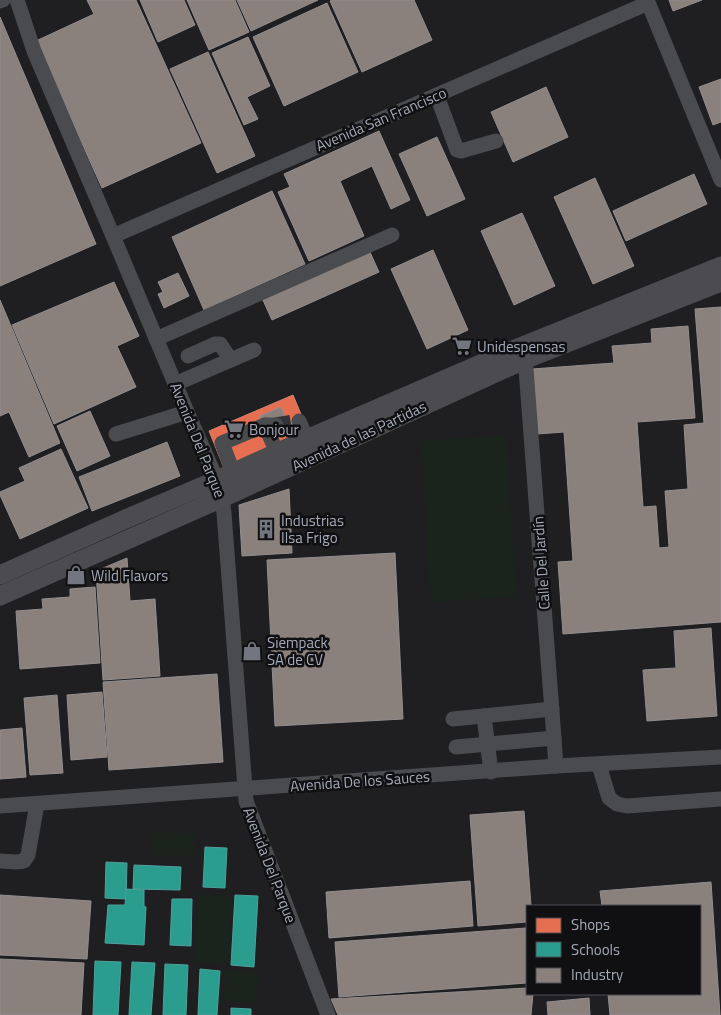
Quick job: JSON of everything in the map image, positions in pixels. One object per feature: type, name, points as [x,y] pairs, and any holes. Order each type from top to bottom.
[{"type":"main road","name":"Avenida de las Partidas","points":[[0,575],[520,347],[721,266]]},
{"type":"main road","name":"Avenida de las Partidas","points":[[0,596],[222,498],[524,360],[721,282]]},
{"type":"street","name":"Avenida Del Parque","points":[[18,0],[34,51],[187,412],[225,476],[222,498],[246,802],[328,1015]]},
{"type":"street","name":"Avenida San Francisco","points":[[114,236],[334,139],[437,96],[647,1]]},
{"type":"street","points":[[647,1],[721,180]]},
{"type":"street","points":[[437,96],[457,150],[461,151],[496,141]]},
{"type":"street","points":[[156,339],[392,235]]},
{"type":"street","points":[[188,356],[215,344],[220,344],[231,360]]},
{"type":"street","points":[[175,384],[254,350]]},
{"type":"street","name":"Calle Del Jardín","points":[[524,360],[556,766]]},
{"type":"street","points":[[116,434],[187,412]]},
{"type":"street","points":[[299,421],[307,439]]},
{"type":"street","points":[[225,476],[222,444],[271,425],[277,453]]},
{"type":"street","points":[[453,719],[552,709]]},
{"type":"street","points":[[484,716],[491,772]]},
{"type":"street","points":[[456,747],[554,738]]},
{"type":"street","name":"Avenida De los Sauces","points":[[0,806],[556,766],[721,757]]},
{"type":"street","points":[[599,764],[609,798],[617,804],[626,806],[721,799]]},
{"type":"street","points":[[0,861],[24,861],[28,855],[37,804]]},
{"type":"shaded area","points":[[0,0],[721,0],[721,1015],[0,1015]]},
{"type":"shaded area","points":[[506,435],[516,597],[431,602],[421,441]]},
{"type":"shaded area","points":[[151,832],[195,833],[194,856],[151,855]]},
{"type":"shaded area","points":[[198,894],[232,896],[229,964],[194,962]]},
{"type":"shaded area","points":[[226,970],[258,973],[255,1003],[223,1000]]},
{"type":"building: Shops","points":[[293,395],[308,431],[224,468],[209,431]]},
{"type":"building: Schools","points":[[205,847],[227,848],[225,888],[203,887]]},
{"type":"building: Schools","points":[[106,862],[127,863],[126,899],[105,898]]},
{"type":"building: Schools","points":[[134,865],[181,867],[180,890],[133,889]]},
{"type":"building: Schools","points":[[126,889],[144,890],[144,906],[146,907],[144,945],[105,943],[108,905],[125,905]]},
{"type":"building: Schools","points":[[235,895],[258,896],[254,967],[231,965]]},
{"type":"building: Schools","points":[[172,899],[192,899],[191,946],[170,945]]},
{"type":"building: Schools","points":[[95,961],[121,962],[118,1015],[93,1015]]},
{"type":"building: Schools","points":[[132,962],[155,963],[151,1015],[129,1015]]},
{"type":"building: Schools","points":[[165,964],[188,965],[186,1015],[163,1015]]},
{"type":"building: Schools","points":[[200,969],[220,971],[217,1015],[198,1015]]},
{"type":"building: Schools","points":[[231,1008],[251,1009],[251,1015],[231,1015]]},
{"type":"building: Industry","points":[[87,0],[136,0],[201,143],[102,188],[36,41],[94,14]]},
{"type":"building: Industry","points":[[140,0],[184,0],[195,25],[158,42]]},
{"type":"building: Industry","points":[[187,0],[235,0],[249,32],[209,50]]},
{"type":"building: Industry","points":[[237,0],[318,0],[251,31]]},
{"type":"building: Industry","points":[[414,0],[432,40],[362,72],[330,1]]},
{"type":"building: Industry","points":[[669,0],[702,0],[673,11]]},
{"type":"building: Industry","points":[[327,3],[358,72],[284,106],[253,37]]},
{"type":"building: Industry","points":[[0,17],[96,244],[0,286]]},
{"type":"building: Industry","points":[[248,37],[270,86],[247,97],[258,119],[244,125],[212,53]]},
{"type":"building: Industry","points":[[208,52],[255,156],[217,173],[170,69]]},
{"type":"building: Industry","points":[[721,79],[721,122],[713,125],[699,87]]},
{"type":"building: Industry","points":[[546,87],[568,137],[513,162],[491,112]]},
{"type":"building: Industry","points":[[379,131],[410,200],[391,209],[372,166],[340,181],[364,236],[309,261],[278,192],[290,187],[284,174]]},
{"type":"building: Industry","points":[[437,137],[465,199],[427,216],[399,154]]},
{"type":"building: Industry","points":[[694,174],[707,204],[626,241],[613,211]]},
{"type":"building: Industry","points":[[595,178],[634,266],[593,284],[554,197]]},
{"type":"building: Industry","points":[[272,191],[305,264],[204,310],[172,237]]},
{"type":"building: Industry","points":[[522,213],[555,286],[514,305],[481,231]]},
{"type":"building: Industry","points":[[369,250],[379,272],[272,320],[262,298]]},
{"type":"building: Industry","points":[[433,250],[468,330],[427,349],[391,269]]},
{"type":"building: Industry","points":[[178,273],[189,296],[164,308],[158,294],[163,292],[158,282]]},
{"type":"building: Industry","points":[[114,282],[139,336],[117,346],[136,387],[54,424],[12,325]]},
{"type":"building: Industry","points":[[0,300],[60,443],[29,457],[9,412],[0,416]]},
{"type":"building: Industry","points":[[721,307],[721,622],[563,634],[558,562],[573,561],[564,432],[537,434],[532,369],[614,363],[612,346],[652,343],[651,329],[688,326],[695,418],[637,422],[643,507],[656,506],[659,548],[669,547],[665,491],[688,489],[684,425],[704,423],[695,309]]},
{"type":"building: Industry","points":[[281,407],[291,433],[269,441],[260,416]]},
{"type":"building: Industry","points":[[90,411],[110,456],[77,471],[57,426]]},
{"type":"building: Industry","points":[[167,442],[180,476],[92,511],[79,477]]},
{"type":"building: Industry","points":[[61,449],[88,508],[20,539],[0,492],[25,481],[19,468]]},
{"type":"building: Industry","name":"Industrias Ilsa Frigo","points":[[289,489],[292,553],[242,556],[239,505]]},
{"type":"building: Industry","points":[[395,553],[403,719],[275,726],[267,560]]},
{"type":"building: Industry","points":[[127,558],[130,601],[155,599],[160,676],[103,680],[96,571]]},
{"type":"building: Industry","points":[[95,587],[100,663],[20,669],[16,611],[43,609],[42,599],[70,597],[70,589]]},
{"type":"building: Industry","points":[[711,628],[717,716],[647,721],[643,670],[676,668],[674,631]]},
{"type":"building: Industry","points":[[217,674],[223,762],[109,770],[103,682]]},
{"type":"building: Industry","points":[[102,692],[107,757],[71,760],[67,695]]},
{"type":"building: Industry","points":[[57,695],[63,773],[30,775],[24,698]]},
{"type":"building: Industry","points":[[22,728],[26,777],[0,779],[0,730]]},
{"type":"building: Industry","points":[[524,811],[531,905],[526,905],[526,922],[478,926],[470,815]]},
{"type":"building: Industry","points":[[470,881],[473,926],[329,938],[326,892]]},
{"type":"building: Industry","points":[[711,882],[720,1015],[610,1015],[608,995],[701,995],[701,905],[602,905],[600,891]]},
{"type":"building: Industry","points":[[0,895],[91,901],[87,959],[0,955]]},
{"type":"building: Industry","points":[[526,928],[526,983],[339,997],[335,942]]},
{"type":"building: Industry","points":[[0,959],[84,963],[81,1015],[0,1015]]},
{"type":"building: Industry","points":[[526,988],[526,995],[533,995],[531,1015],[338,1015],[331,999]]},
{"type":"building: Industry","points":[[589,998],[590,1015],[548,1015],[547,1002]]},
{"type":"tunnel","points":[[276,425],[299,421]]},
{"type":"place","name":"Unidespensas","points":[[462,346]]},
{"type":"place","name":"Bonjour","points":[[234,429]]},
{"type":"place","name":"Industrias Ilsa Frigo","points":[[266,529]]},
{"type":"place","name":"Wild Flavors","points":[[76,575]]},
{"type":"place","name":"Siempack SA de CV","points":[[252,651]]}]
